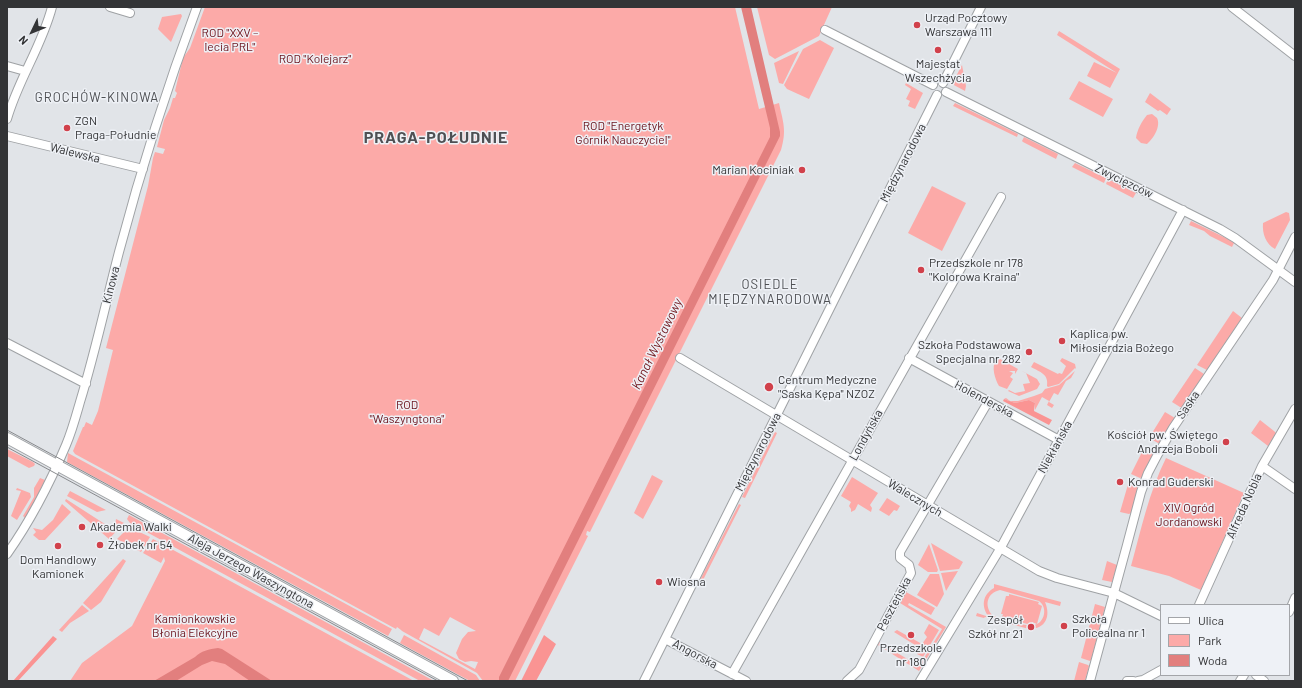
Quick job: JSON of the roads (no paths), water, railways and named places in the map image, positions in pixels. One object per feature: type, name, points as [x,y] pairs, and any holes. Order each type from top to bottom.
[{"type":"main road","name":"Aleja Jerzego Waszyngtona","points":[[7,438],[453,681]]},
{"type":"street","points":[[7,119],[11,104],[25,71],[46,29],[52,7]]},
{"type":"street","points":[[110,7],[130,13]]},
{"type":"street","name":"Kinowa","points":[[7,554],[29,522],[68,440],[86,384],[119,253],[143,169],[168,89],[197,7]]},
{"type":"street","points":[[943,83],[982,7]]},
{"type":"street","points":[[1232,7],[1295,56]]},
{"type":"street","points":[[825,30],[933,85]]},
{"type":"street","points":[[7,66],[25,71]]},
{"type":"street","points":[[937,82],[943,83],[946,86],[946,92],[941,96],[937,95],[932,90],[933,85],[937,82]]},
{"type":"street","name":"Zwycięzców","points":[[946,92],[1235,238],[1295,282]]},
{"type":"street","name":"Międzynarodowa","points":[[644,681],[937,95]]},
{"type":"street","name":"Walewska","points":[[7,136],[143,169]]},
{"type":"street","name":"Londyńska","points":[[732,674],[1001,197]]},
{"type":"street","name":"Niekłańska","points":[[920,681],[1000,548],[1182,210]]},
{"type":"street","name":"Saska","points":[[1090,681],[1143,488],[1158,454],[1176,423],[1279,270],[1295,237]]},
{"type":"street","points":[[7,343],[86,384]]},
{"type":"street","name":"Walecznych","points":[[680,358],[1039,571],[1064,580],[1114,593],[1160,616]]},
{"type":"street","name":"Holenderska","points":[[909,358],[1059,440]]},
{"type":"street","name":"Peszteńska","points":[[846,681],[859,670],[911,573],[911,568],[900,558],[899,554],[988,402]]},
{"type":"street","name":"Alfreda Nobla","points":[[1199,604],[1262,466],[1295,410]]},
{"type":"street","points":[[1262,466],[1295,489]]},
{"type":"street","points":[[1290,610],[1295,598]]},
{"type":"street","name":"Angorska","points":[[665,638],[746,681]]},
{"type":"street","points":[[1138,681],[1143,680],[1160,671]]},
{"type":"street","points":[[1127,680],[1133,681]]},
{"type":"water","points":[[741,7],[751,7],[780,136],[508,681],[499,681],[499,677],[770,137],[770,128]]},
{"type":"water","points":[[218,648],[222,649],[272,681],[250,681],[225,664],[212,661],[202,665],[176,681],[154,681],[197,655],[208,650]]},
{"type":"tram line","points":[[7,430],[468,681]]},
{"type":"tram line","points":[[7,447],[438,681]]},
{"type":"place","name":"Urząd Pocztowy Warszawa 111","points":[[917,25]]},
{"type":"place","name":"Majestat Wszechżycia","points":[[938,50]]},
{"type":"place","name":"ZGN Praga-Południe","points":[[67,128]]},
{"type":"place","name":"Marian Kociniak","points":[[802,170]]},
{"type":"place","name":"Przedszkole nr 178 \"Kolorowa Kraina\"","points":[[921,270]]},
{"type":"place","name":"Kaplica pw. Miłosierdzia Bożego","points":[[1062,341]]},
{"type":"place","name":"Szkoła Podstawowa Specjalna nr 282","points":[[1029,352]]},
{"type":"place","name":"Centrum Medyczne \"Saska Kępa\" NZOZ","points":[[769,387]]},
{"type":"place","name":"Kościół pw. Świętego Andrzeja Boboli","points":[[1226,442]]},
{"type":"place","name":"Konrad Guderski","points":[[1120,482]]},
{"type":"place","name":"Akademia Walki","points":[[82,527]]},
{"type":"place","name":"Żłobek nr 54","points":[[100,545]]},
{"type":"place","name":"Dom Handlowy Kamionek","points":[[58,546]]},
{"type":"place","name":"Wiosna","points":[[659,582]]},
{"type":"place","name":"Szkoła Policealna nr 1","points":[[1064,626]]},
{"type":"place","name":"Zespół Szkół nr 21","points":[[1031,627]]},
{"type":"place","name":"Przedszkole nr 180","points":[[911,635]]},
{"type":"district","name":"GROCHÓW-KINOWA","points":[[97,98]]},
{"type":"district","name":"PRAGA-POŁUDNIE","points":[[436,138]]},
{"type":"district","name":"OSIEDLE MIĘDZYNARODOWA","points":[[770,292]]},
{"type":"park label","name":"ROD \"XXV – lecia PRL\"","points":[[230,40]]},
{"type":"park label","name":"ROD \"Kolejarz\"","points":[[315,59]]},
{"type":"park label","name":"ROD \"Energetyk Górnik Nauczyciel\"","points":[[623,133]]},
{"type":"park label","name":"ROD \"Waszyngtona\"","points":[[407,412]]},
{"type":"park label","name":"XIV Ogród Jordanowski","points":[[1189,515]]},
{"type":"park label","name":"Kamionkowskie Błonia Elekcyjne","points":[[195,626]]},
{"type":"water label","name":"Kanał Wystawowy","points":[[657,344]]}]
